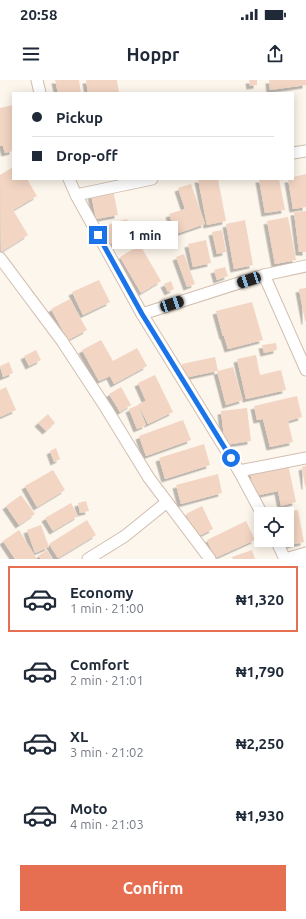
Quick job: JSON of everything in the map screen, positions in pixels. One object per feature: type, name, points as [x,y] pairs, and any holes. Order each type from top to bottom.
[{"type":"street","points":[[37,80],[40,92]]},
{"type":"street","points":[[294,153],[306,151]]},
{"type":"street","points":[[69,180],[76,195],[142,314],[239,471],[258,507]]},
{"type":"street","points":[[76,195],[147,180]]},
{"type":"street","points":[[0,258],[62,342],[106,408],[149,478],[210,559]]},
{"type":"street","points":[[142,314],[264,275],[306,266]]},
{"type":"street","points":[[264,275],[306,370]]},
{"type":"street","points":[[239,471],[306,458]]},
{"type":"street","points":[[88,559],[125,536],[167,502]]},
{"type":"street","points":[[279,547],[285,559],[306,553]]},
{"type":"building","points":[[55,80],[79,80],[81,92],[58,92]]},
{"type":"building","points":[[86,80],[117,80],[119,92],[88,92]]},
{"type":"building","points":[[249,80],[257,80],[257,85],[250,86]]},
{"type":"building","points":[[269,80],[306,80],[306,85],[270,90]]},
{"type":"building","points":[[12,105],[12,151],[5,153],[3,146],[0,146],[0,108]]},
{"type":"building","points":[[12,168],[12,180],[28,180],[37,196],[13,210],[28,235],[1,252],[0,175]]},
{"type":"building","points":[[306,174],[306,207],[293,209],[288,180],[294,180],[294,177]]},
{"type":"building","points":[[198,180],[218,180],[226,221],[207,225]]},
{"type":"building","points":[[259,180],[279,180],[285,210],[265,213]]},
{"type":"building","points":[[191,184],[205,224],[176,234],[169,214],[185,209],[178,188]]},
{"type":"building","points":[[113,190],[118,215],[96,219],[91,194]]},
{"type":"building","points":[[306,211],[306,252],[299,252],[294,212]]},
{"type":"building","points":[[288,217],[296,260],[275,264],[267,221]]},
{"type":"building","points":[[127,219],[133,237],[107,245],[101,227]]},
{"type":"building","points":[[245,220],[253,265],[234,269],[226,224]]},
{"type":"building","points":[[222,230],[226,252],[217,254],[212,232]]},
{"type":"building","points":[[206,240],[211,263],[193,267],[188,244]]},
{"type":"building","points":[[140,245],[161,281],[141,293],[120,257]]},
{"type":"building","points":[[184,254],[195,284],[187,287],[176,257]]},
{"type":"building","points":[[225,267],[228,276],[217,280],[214,270]]},
{"type":"building","points":[[99,280],[110,302],[83,315],[72,292]]},
{"type":"building","points":[[171,281],[174,289],[168,292],[164,284]]},
{"type":"building","points":[[306,288],[306,321],[305,321],[299,289]]},
{"type":"building","points":[[70,299],[87,330],[68,340],[51,309]]},
{"type":"building","points":[[252,302],[263,340],[228,349],[216,311]]},
{"type":"building","points":[[101,340],[113,361],[137,348],[147,366],[114,384],[110,376],[99,381],[82,350]]},
{"type":"building","points":[[276,343],[277,350],[264,353],[262,345]]},
{"type":"building","points":[[36,350],[41,360],[29,366],[24,356]]},
{"type":"building","points":[[256,355],[260,375],[281,370],[286,390],[246,399],[237,359]]},
{"type":"building","points":[[215,357],[218,371],[233,367],[243,400],[226,405],[217,371],[184,378],[182,364]]},
{"type":"building","points":[[9,362],[13,373],[3,377],[0,366]]},
{"type":"building","points":[[155,375],[173,412],[148,424],[138,404],[146,401],[138,383]]},
{"type":"building","points":[[6,387],[16,410],[0,417],[0,390]]},
{"type":"building","points":[[121,387],[131,405],[120,412],[109,394]]},
{"type":"building","points":[[297,396],[302,417],[288,421],[293,442],[270,447],[263,419],[257,420],[254,406]]},
{"type":"building","points":[[138,405],[146,425],[137,429],[129,409]]},
{"type":"building","points":[[247,408],[251,441],[225,445],[221,411]]},
{"type":"building","points":[[48,414],[55,423],[46,431],[38,423]]},
{"type":"building","points":[[183,420],[191,440],[146,456],[139,436]]},
{"type":"building","points":[[204,444],[210,465],[165,479],[159,458]]},
{"type":"building","points":[[56,448],[60,459],[54,462],[50,451]]},
{"type":"building","points":[[288,464],[296,502],[281,506],[278,491],[255,496],[250,472]]},
{"type":"building","points":[[306,466],[306,486],[305,486],[302,467]]},
{"type":"building","points":[[53,470],[65,490],[37,507],[25,486]]},
{"type":"building","points":[[218,474],[222,493],[181,504],[176,485]]},
{"type":"building","points":[[21,495],[35,514],[19,525],[6,506]]},
{"type":"building","points":[[86,501],[89,511],[80,513],[78,503]]},
{"type":"building","points":[[71,503],[78,516],[53,531],[45,518]]},
{"type":"building","points":[[202,506],[213,529],[197,537],[186,514]]},
{"type":"building","points":[[298,510],[304,542],[294,544],[294,511]]},
{"type":"building","points":[[87,520],[96,535],[58,558],[49,544]]},
{"type":"building","points":[[246,521],[254,538],[254,540],[215,558],[207,540]]},
{"type":"building","points":[[41,525],[49,547],[35,553],[27,530]]},
{"type":"building","points":[[19,530],[37,559],[15,559],[3,541]]},
{"type":"building","points":[[47,550],[52,559],[41,559],[38,556]]},
{"type":"building","points":[[252,550],[255,559],[233,559],[232,557]]},
{"type":"route","points":[[98,235],[142,314],[231,458]]}]
